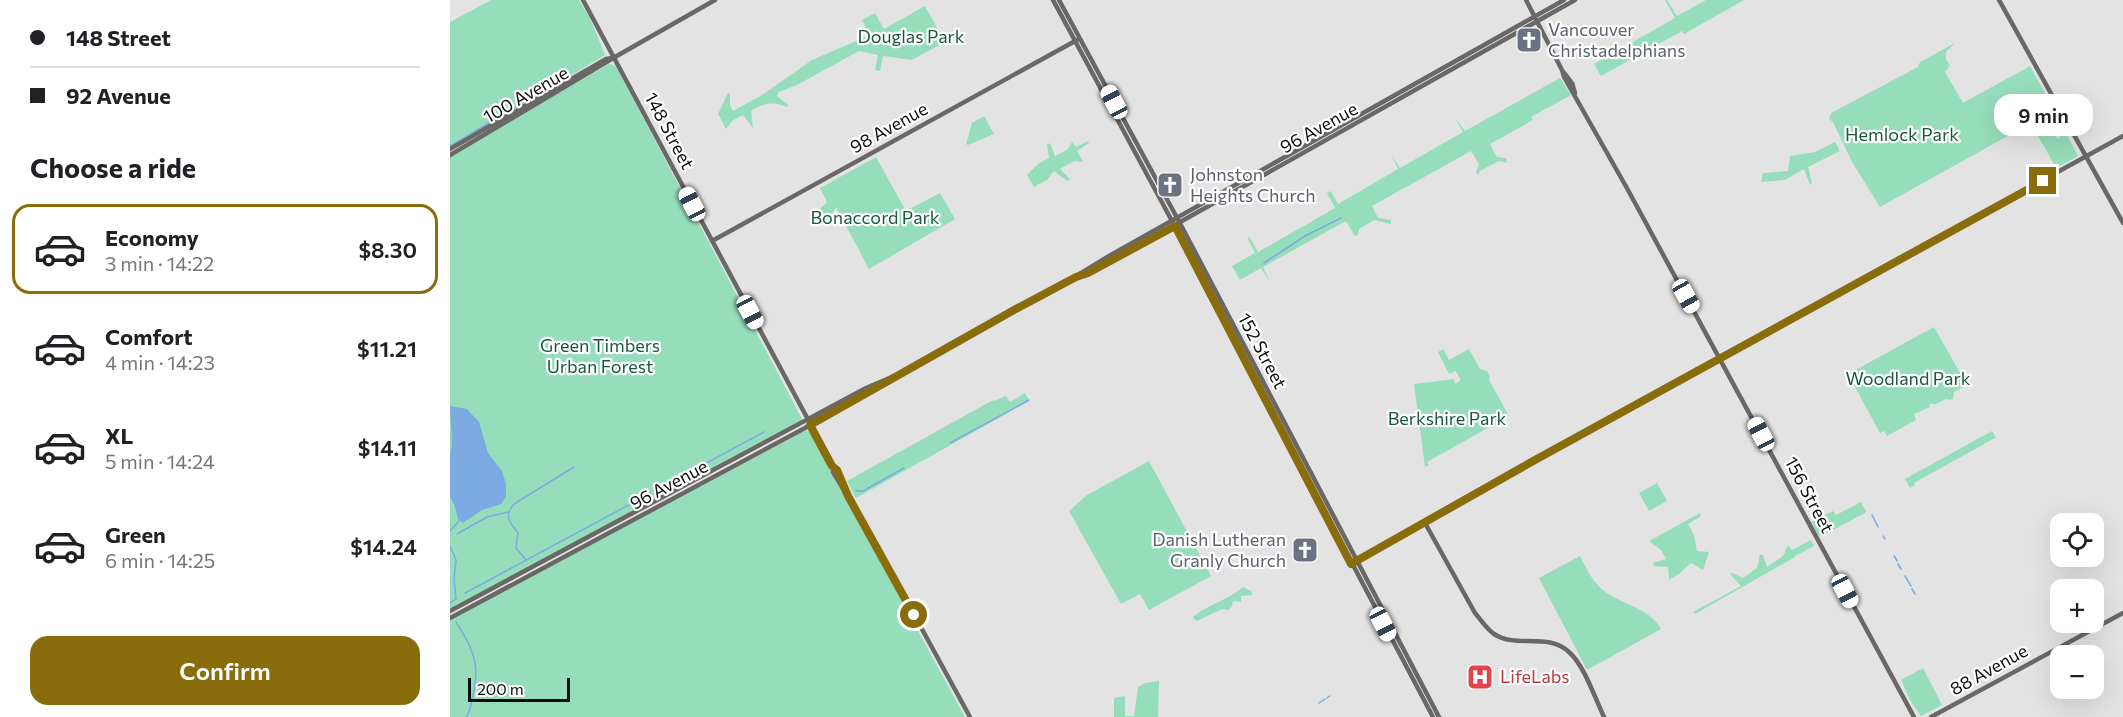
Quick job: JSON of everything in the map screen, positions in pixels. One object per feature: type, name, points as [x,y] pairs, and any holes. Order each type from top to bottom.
[{"type":"main road","name":"148 Street","points":[[583,0],[809,422],[844,493],[848,496],[969,717]]},
{"type":"main road","name":"100 Avenue","points":[[450,155],[715,0]]},
{"type":"main road","name":"152 Street","points":[[1053,0],[1211,283],[1357,561],[1428,703],[1432,717]]},
{"type":"main road","name":"152 Street","points":[[1059,0],[1077,40]]},
{"type":"main road","name":"156 Street","points":[[1526,0],[1563,70],[1564,77],[1720,358],[1914,717]]},
{"type":"main road","name":"96 Avenue","points":[[1176,222],[1439,76],[1564,0]]},
{"type":"main road","name":"96 Avenue","points":[[450,618],[878,382],[899,374],[1076,277],[1088,273],[1270,165],[1442,69],[1575,0]]},
{"type":"main road","points":[[1999,0],[2123,223]]},
{"type":"main road","name":"98 Avenue","points":[[712,241],[1077,40]]},
{"type":"main road","name":"100 Avenue","points":[[450,149],[606,59],[615,57]]},
{"type":"main road","points":[[1439,76],[1442,69]]},
{"type":"main road","points":[[1351,564],[2123,136]]},
{"type":"main road","points":[[1267,173],[1270,165]]},
{"type":"main road","name":"152 Street","points":[[1176,222],[1204,282],[1351,564],[1428,703],[1439,717]]},
{"type":"main road","points":[[1204,282],[1211,283]]},
{"type":"main road","name":"96 Avenue","points":[[450,611],[809,422]]},
{"type":"main road","points":[[1425,522],[1475,613],[1485,626],[1506,639],[1543,640],[1566,649],[1579,664],[1604,717]]},
{"type":"main road","name":"88 Avenue","points":[[1932,717],[2123,613]]},
{"type":"green space","points":[[491,0],[579,0],[590,18],[605,55],[450,148],[450,22]]},
{"type":"green space","points":[[1665,0],[1677,16],[1706,0],[1744,0],[1684,34],[1682,31],[1601,76],[1594,64],[1675,18]]},
{"type":"green space","name":"Douglas Park","points":[[925,6],[945,42],[912,60],[883,56],[880,71],[875,70],[878,55],[859,51],[797,85],[779,92],[777,96],[788,105],[787,107],[768,104],[751,111],[753,128],[743,115],[732,121],[726,129],[718,114],[728,93],[733,111],[762,95],[812,60],[870,35],[862,20],[875,13],[884,29]]},
{"type":"green space","name":"Hemlock Park","points":[[1955,43],[1946,52],[1946,59],[1950,66],[1945,72],[1963,103],[2030,66],[2062,123],[2059,125],[2055,121],[2046,126],[2048,133],[2054,134],[2058,139],[2060,138],[2058,132],[2064,129],[2078,156],[2056,168],[2031,123],[1880,207],[1852,162],[1833,122],[1829,119],[1831,113],[1918,67],[1920,62]]},
{"type":"green space","name":"Green Timbers Urban Forest","points":[[609,64],[617,68],[802,419],[450,609],[450,156]]},
{"type":"green space","points":[[1560,78],[1571,95],[1531,117],[1533,120],[1490,144],[1497,157],[1506,158],[1507,163],[1499,161],[1480,171],[1478,175],[1476,172],[1479,164],[1471,151],[1372,206],[1378,218],[1391,220],[1391,224],[1374,220],[1359,229],[1358,235],[1355,236],[1346,221],[1263,267],[1270,282],[1261,268],[1240,280],[1232,266],[1255,253],[1248,239],[1249,236],[1258,252],[1335,208],[1327,193],[1331,191],[1338,204],[1398,169],[1391,154],[1400,168],[1463,132],[1455,118],[1465,131]]},
{"type":"green space","points":[[984,116],[994,134],[966,144],[972,123]]},
{"type":"green space","points":[[1088,141],[1089,143],[1077,151],[1083,162],[1074,161],[1060,169],[1070,179],[1067,181],[1054,171],[1047,180],[1034,187],[1027,175],[1038,164],[1049,158],[1047,145],[1050,143],[1055,156],[1067,150],[1072,142],[1076,147]]},
{"type":"green space","points":[[1835,142],[1840,151],[1808,167],[1812,183],[1810,185],[1804,169],[1785,180],[1761,182],[1763,173],[1788,171],[1790,156],[1815,152]]},
{"type":"green space","name":"Bonaccord Park","points":[[876,157],[906,211],[940,193],[955,219],[869,269],[836,207],[826,225],[822,224],[820,209],[827,202],[820,188]]},
{"type":"green space","name":"Woodland Park","points":[[1934,327],[1967,385],[1954,392],[1953,399],[1929,405],[1930,407],[1914,414],[1916,420],[1887,436],[1884,431],[1880,433],[1848,374]]},
{"type":"green space","name":"Berkshire Park","points":[[1443,349],[1449,360],[1469,349],[1480,369],[1487,371],[1489,380],[1509,416],[1427,462],[1429,465],[1425,467],[1414,384],[1454,379],[1455,384],[1461,380],[1453,367],[1455,371],[1449,374],[1438,352]]},
{"type":"green space","points":[[1025,393],[1029,401],[856,498],[847,481],[993,400],[1006,396],[1010,402]]},
{"type":"green space","points":[[806,430],[810,433],[965,717],[450,717],[450,620]]},
{"type":"green space","points":[[1992,431],[1996,438],[1914,483],[1915,485],[1910,488],[1905,479]]},
{"type":"green space","points":[[1149,461],[1211,576],[1149,610],[1140,594],[1121,604],[1069,511],[1087,495]]},
{"type":"green space","points":[[1657,483],[1667,501],[1649,511],[1639,493]]},
{"type":"green space","points":[[1861,502],[1865,513],[1822,536],[1818,535],[1811,522],[1833,511],[1836,515]]},
{"type":"green space","points":[[1700,513],[1701,516],[1688,524],[1694,535],[1697,551],[1709,552],[1703,570],[1691,563],[1669,580],[1668,567],[1654,566],[1653,563],[1666,559],[1661,550],[1649,541]]},
{"type":"green space","points":[[1811,540],[1814,546],[1695,614],[1693,612],[1741,586],[1730,574],[1743,578],[1757,568],[1760,555],[1763,555],[1767,567],[1783,556],[1788,545],[1792,550]]},
{"type":"green space","points":[[1580,556],[1592,578],[1603,590],[1642,611],[1661,629],[1587,670],[1539,578]]},
{"type":"green space","points":[[1243,587],[1251,591],[1253,595],[1241,596],[1241,602],[1233,601],[1229,610],[1222,609],[1197,621],[1194,619],[1193,617],[1205,609]]},
{"type":"green space","points":[[1923,668],[1942,705],[1921,716],[1910,700],[1901,680]]},
{"type":"green space","points":[[1159,681],[1158,717],[1114,717],[1114,698],[1125,696],[1125,716],[1134,716],[1138,687],[1145,683]]},
{"type":"water","points":[[450,406],[467,409],[479,422],[488,453],[502,471],[506,484],[506,497],[501,504],[482,510],[463,523],[458,519],[450,497],[452,438]]},
{"type":"waterway","points":[[450,146],[547,88]]},
{"type":"waterway","points":[[1264,263],[1305,236],[1341,218]]},
{"type":"waterway","points":[[950,443],[1029,400]]},
{"type":"waterway","points":[[655,491],[764,432]]},
{"type":"waterway","points":[[525,559],[516,548],[518,533],[512,526],[508,516],[509,512],[514,504],[574,467]]},
{"type":"waterway","points":[[856,491],[863,491],[904,468]]},
{"type":"waterway","points":[[465,593],[651,493]]},
{"type":"waterway","points":[[457,534],[487,517],[508,512]]},
{"type":"waterway","points":[[1872,515],[1878,527]]},
{"type":"waterway","points":[[450,531],[459,521]]},
{"type":"waterway","points":[[450,546],[456,560],[454,579],[456,599],[450,603]]},
{"type":"waterway","points":[[1894,556],[1897,561]]},
{"type":"waterway","points":[[1898,564],[1901,569]]},
{"type":"waterway","points":[[1905,576],[1911,586]]},
{"type":"waterway","points":[[1912,589],[1915,594]]},
{"type":"waterway","points":[[456,622],[471,650],[476,668],[475,687],[466,717]]},
{"type":"waterway","points":[[1319,703],[1325,699]]},
{"type":"place","name":"Vancouver Christadelphians","points":[[1529,40]]},
{"type":"place","name":"Johnston Heights Church","points":[[1170,185]]},
{"type":"place","name":"Danish Lutheran Granly Church","points":[[1305,550]]},
{"type":"place","name":"LifeLabs","points":[[1480,677]]},
{"type":"route","points":[[914,615],[848,496],[848,491],[837,470],[832,466],[810,425],[1014,310],[1175,226],[1351,564],[1535,460],[2043,181]]}]
